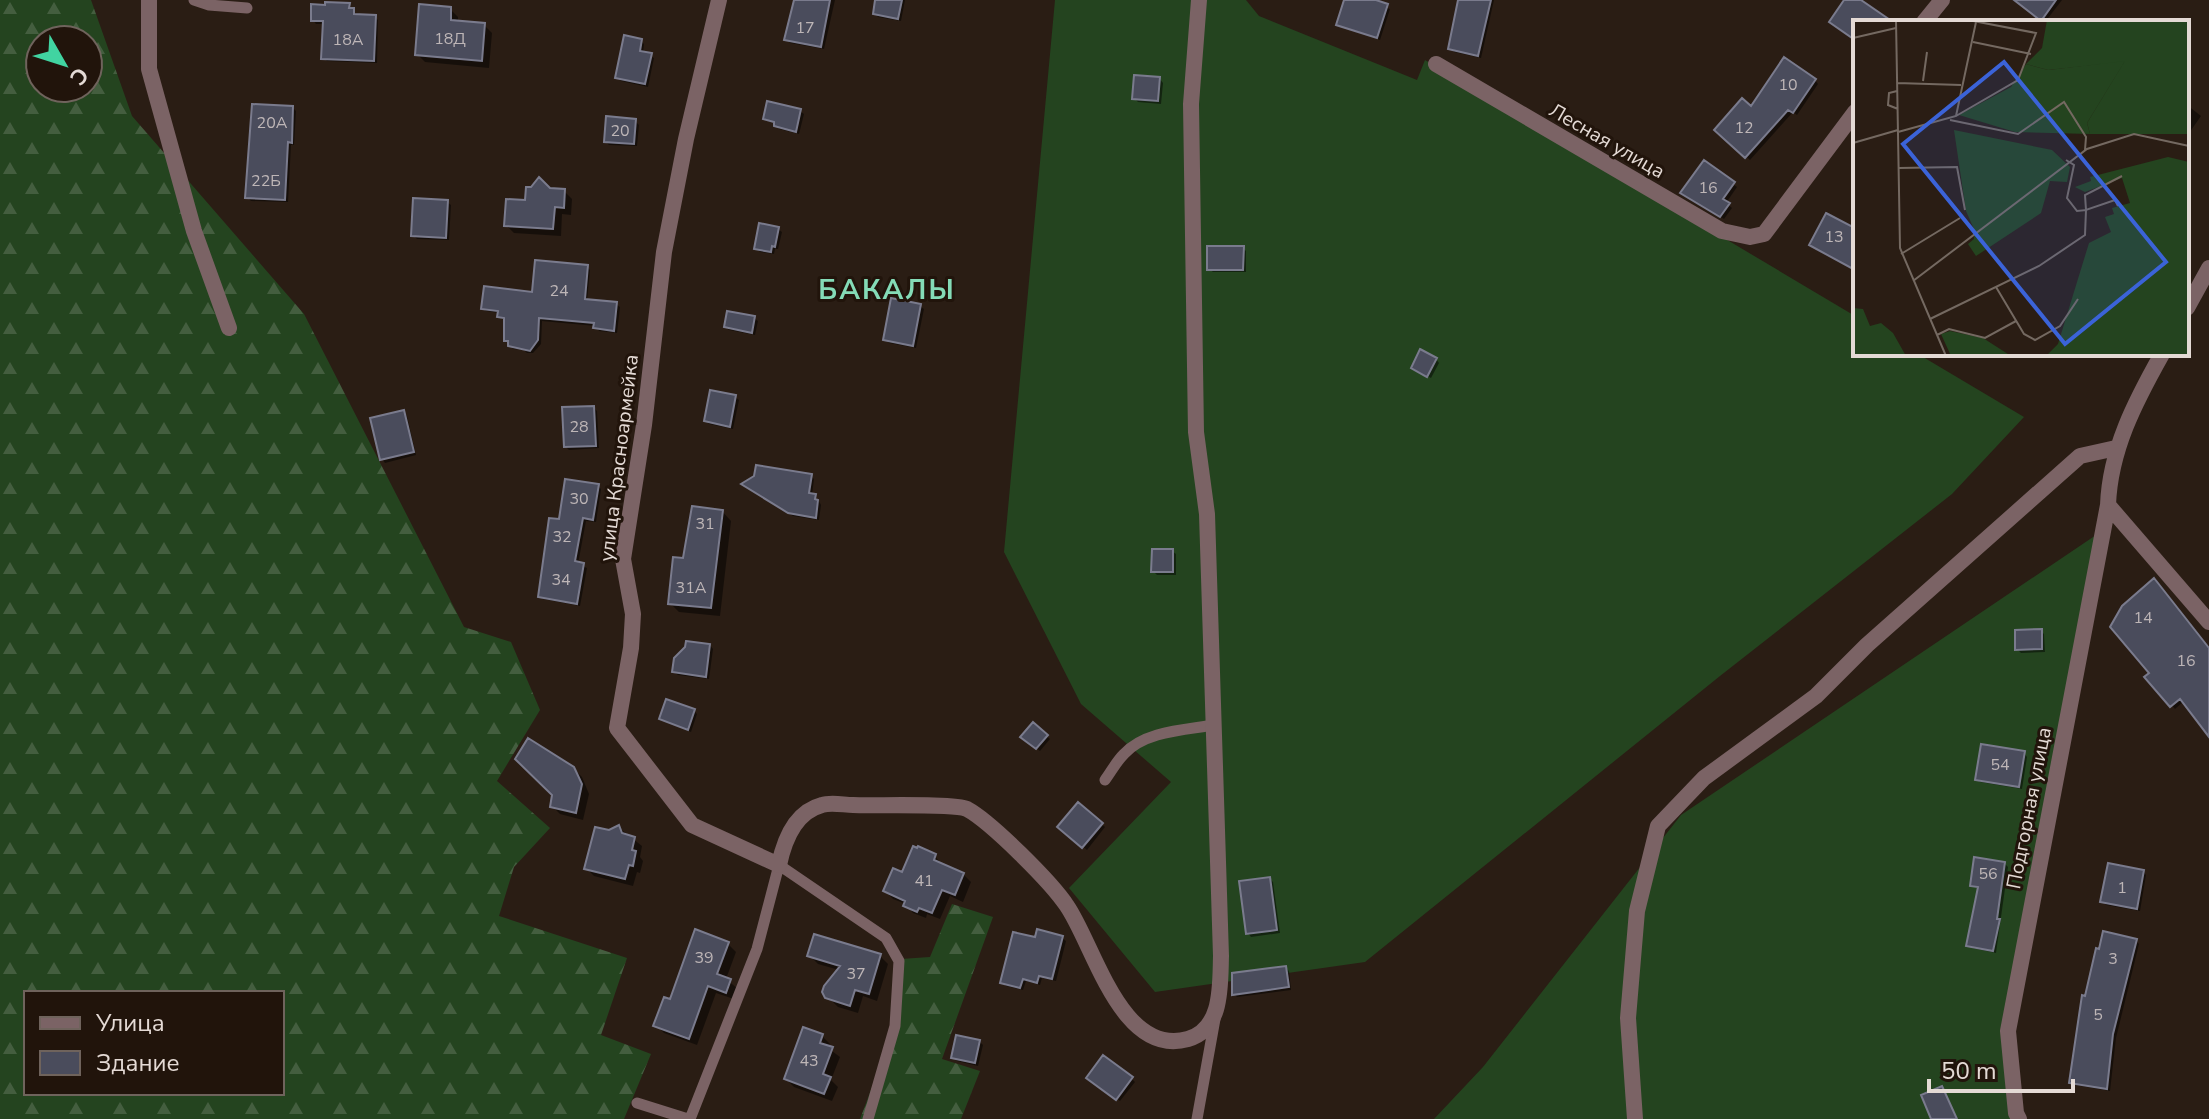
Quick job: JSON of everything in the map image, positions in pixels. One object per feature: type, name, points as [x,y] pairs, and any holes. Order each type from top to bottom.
[{"type":"street","points":[[149,0],[149,69],[194,231],[229,328]]},
{"type":"street","name":"улица Красноармейка","points":[[719,0],[686,139],[664,252],[644,425],[623,559],[633,614],[631,648],[617,728],[692,825],[779,865]]},
{"type":"street","points":[[779,865],[784,841],[802,816],[823,804],[965,808],[991,826],[1066,904],[1083,931],[1111,995],[1148,1034],[1169,1040],[1189,1039],[1205,1029],[1218,1007],[1221,956],[1207,514],[1196,432],[1191,104],[1199,0]]},
{"type":"street","points":[[1926,20],[1942,0]]},
{"type":"street","name":"Лесная улица","points":[[1436,64],[1722,231],[1750,237],[1764,234],[1853,115]]},
{"type":"street","points":[[2189,304],[2209,268]]},
{"type":"street","points":[[1635,1119],[1628,1018],[1637,911],[1658,826],[1704,778],[1816,696],[1867,645],[2080,456],[2116,448],[2161,356]]},
{"type":"street","name":"Подгорная улица","points":[[2019,1119],[2008,1031],[2108,505],[2109,477],[2116,448]]},
{"type":"street","points":[[2108,505],[2209,622]]},
{"type":"lane","points":[[194,0],[209,5],[247,8]]},
{"type":"lane","points":[[1105,780],[1125,752],[1144,740],[1214,725]]},
{"type":"lane","points":[[637,1103],[689,1119],[757,949],[779,865],[886,938],[899,961],[895,1026],[868,1119]]},
{"type":"lane","points":[[1197,1119],[1218,1007]]},
{"type":"green space","points":[[0,0],[91,0],[99,24],[24,24],[24,104],[104,104],[104,37],[132,116],[304,314],[464,627],[511,642],[540,710],[497,781],[550,828],[514,867],[499,916],[627,958],[601,1035],[651,1054],[624,1119],[0,1119]]},
{"type":"green space","points":[[1055,0],[1246,0],[1259,16],[1417,80],[1425,60],[1853,315],[1853,356],[1921,356],[2024,417],[1952,494],[1365,962],[1155,992],[1069,888],[1171,782],[1081,704],[1004,552]]},
{"type":"green space","points":[[2099,533],[2007,1031],[2019,1119],[1434,1119],[1483,1067],[1681,815]]},
{"type":"green space","points":[[952,904],[993,917],[942,1059],[980,1071],[961,1119],[860,1119],[895,1026],[901,959],[930,957]]},
{"type":"building","points":[[794,0],[830,0],[821,47],[784,40]]},
{"type":"building","points":[[875,0],[902,0],[898,19],[873,14]]},
{"type":"building","points":[[1344,0],[1376,0],[1388,4],[1377,38],[1336,25]]},
{"type":"building","points":[[1458,0],[1491,0],[1478,56],[1448,49]]},
{"type":"building","points":[[1844,0],[1861,0],[1890,20],[1853,20],[1853,39],[1829,22]]},
{"type":"building","points":[[2014,0],[2056,0],[2040,20]]},
{"type":"building","points":[[325,2],[350,3],[349,8],[354,8],[354,14],[376,15],[374,61],[321,59],[323,21],[311,21],[311,4],[325,5]]},
{"type":"building","points":[[419,4],[451,7],[451,20],[485,23],[482,61],[415,55]]},
{"type":"building","points":[[624,35],[642,39],[640,51],[652,53],[645,84],[615,78]]},
{"type":"building","points":[[1784,57],[1816,79],[1793,113],[1788,110],[1745,158],[1714,130],[1742,98],[1751,106]]},
{"type":"building","points":[[1134,75],[1160,77],[1158,101],[1132,99]]},
{"type":"building","points":[[767,101],[801,109],[796,132],[774,126],[774,122],[763,119]]},
{"type":"building","points":[[252,104],[293,106],[285,200],[245,198]]},
{"type":"building","points":[[606,116],[636,119],[634,144],[604,142]]},
{"type":"building","points":[[1704,160],[1735,182],[1723,199],[1730,203],[1720,217],[1680,193]]},
{"type":"building","points":[[539,177],[550,188],[565,189],[564,208],[555,207],[553,229],[504,226],[506,199],[525,200],[526,187],[531,187]]},
{"type":"building","points":[[413,198],[448,200],[446,238],[411,236]]},
{"type":"building","points":[[1826,213],[1853,227],[1853,269],[1809,245]]},
{"type":"building","points":[[759,223],[779,227],[771,252],[754,249]]},
{"type":"building","points":[[1207,246],[1244,246],[1243,270],[1207,270]]},
{"type":"building","points":[[535,260],[588,265],[585,299],[617,302],[614,331],[593,328],[594,323],[539,318],[538,340],[530,351],[508,346],[508,341],[504,341],[504,318],[497,317],[498,311],[481,309],[484,286],[532,292]]},
{"type":"building","points":[[891,298],[921,304],[913,346],[883,340]]},
{"type":"building","points":[[727,311],[755,316],[752,333],[724,327]]},
{"type":"building","points":[[1420,349],[1437,358],[1427,377],[1411,368]]},
{"type":"building","points":[[710,390],[736,395],[730,427],[704,421]]},
{"type":"building","points":[[594,406],[596,446],[564,447],[562,407]]},
{"type":"building","points":[[404,410],[414,452],[380,460],[370,418]]},
{"type":"building","points":[[756,465],[812,474],[809,493],[816,494],[815,499],[818,500],[816,518],[788,513],[741,484],[754,476]]},
{"type":"building","points":[[565,479],[599,484],[593,520],[583,518],[575,561],[584,563],[577,604],[538,597],[549,518],[559,519]]},
{"type":"building","points":[[692,506],[723,510],[711,608],[668,604],[673,557],[683,558]]},
{"type":"building","points":[[1152,549],[1173,549],[1173,572],[1151,572]]},
{"type":"building","points":[[2154,578],[2209,648],[2209,737],[2180,699],[2170,707],[2144,677],[2149,673],[2110,627],[2122,606]]},
{"type":"building","points":[[2042,629],[2042,649],[2015,650],[2015,630]]},
{"type":"building","points":[[686,641],[710,644],[706,677],[672,672],[674,658],[685,647]]},
{"type":"building","points":[[666,699],[695,709],[688,730],[659,719]]},
{"type":"building","points":[[1033,722],[1048,735],[1036,749],[1020,737]]},
{"type":"building","points":[[528,738],[574,767],[582,784],[576,813],[550,807],[552,795],[515,759]]},
{"type":"building","points":[[1981,744],[2025,751],[2019,787],[1975,780]]},
{"type":"building","points":[[1078,802],[1103,823],[1082,848],[1057,827]]},
{"type":"building","points":[[619,825],[622,833],[635,837],[633,866],[629,865],[625,879],[584,869],[595,827],[609,830]]},
{"type":"building","points":[[913,846],[936,854],[934,860],[964,873],[955,895],[942,890],[932,913],[919,908],[917,912],[903,906],[905,901],[883,891],[893,868],[902,872]]},
{"type":"building","points":[[1974,857],[2005,862],[1997,919],[2000,919],[1993,951],[1966,946],[1978,887],[1970,886]]},
{"type":"building","points":[[2108,863],[2144,870],[2137,909],[2100,902]]},
{"type":"building","points":[[1270,877],[1277,930],[1246,934],[1239,881]]},
{"type":"building","points":[[695,929],[729,942],[717,974],[731,979],[726,993],[708,986],[689,1039],[653,1026],[664,997],[670,999]]},
{"type":"building","points":[[1037,929],[1063,936],[1052,979],[1039,976],[1037,983],[1023,979],[1020,988],[1000,983],[1013,932],[1035,937]]},
{"type":"building","points":[[2103,931],[2137,939],[2113,1034],[2107,1089],[2069,1083],[2082,995],[2085,996]]},
{"type":"building","points":[[814,934],[881,954],[869,994],[855,990],[850,1006],[825,998],[822,992],[824,986],[840,966],[807,956]]},
{"type":"building","points":[[1286,966],[1289,987],[1232,995],[1232,973]]},
{"type":"building","points":[[803,1027],[823,1034],[820,1043],[833,1047],[823,1074],[831,1077],[824,1094],[784,1079]]},
{"type":"building","points":[[956,1035],[980,1040],[975,1063],[951,1058]]},
{"type":"building","points":[[1103,1055],[1133,1077],[1116,1100],[1086,1078]]},
{"type":"building","points":[[1942,1086],[1957,1119],[1931,1119],[1921,1095]]},
{"type":"district","name":"БАКАЛЫ","points":[[887,290]]}]
